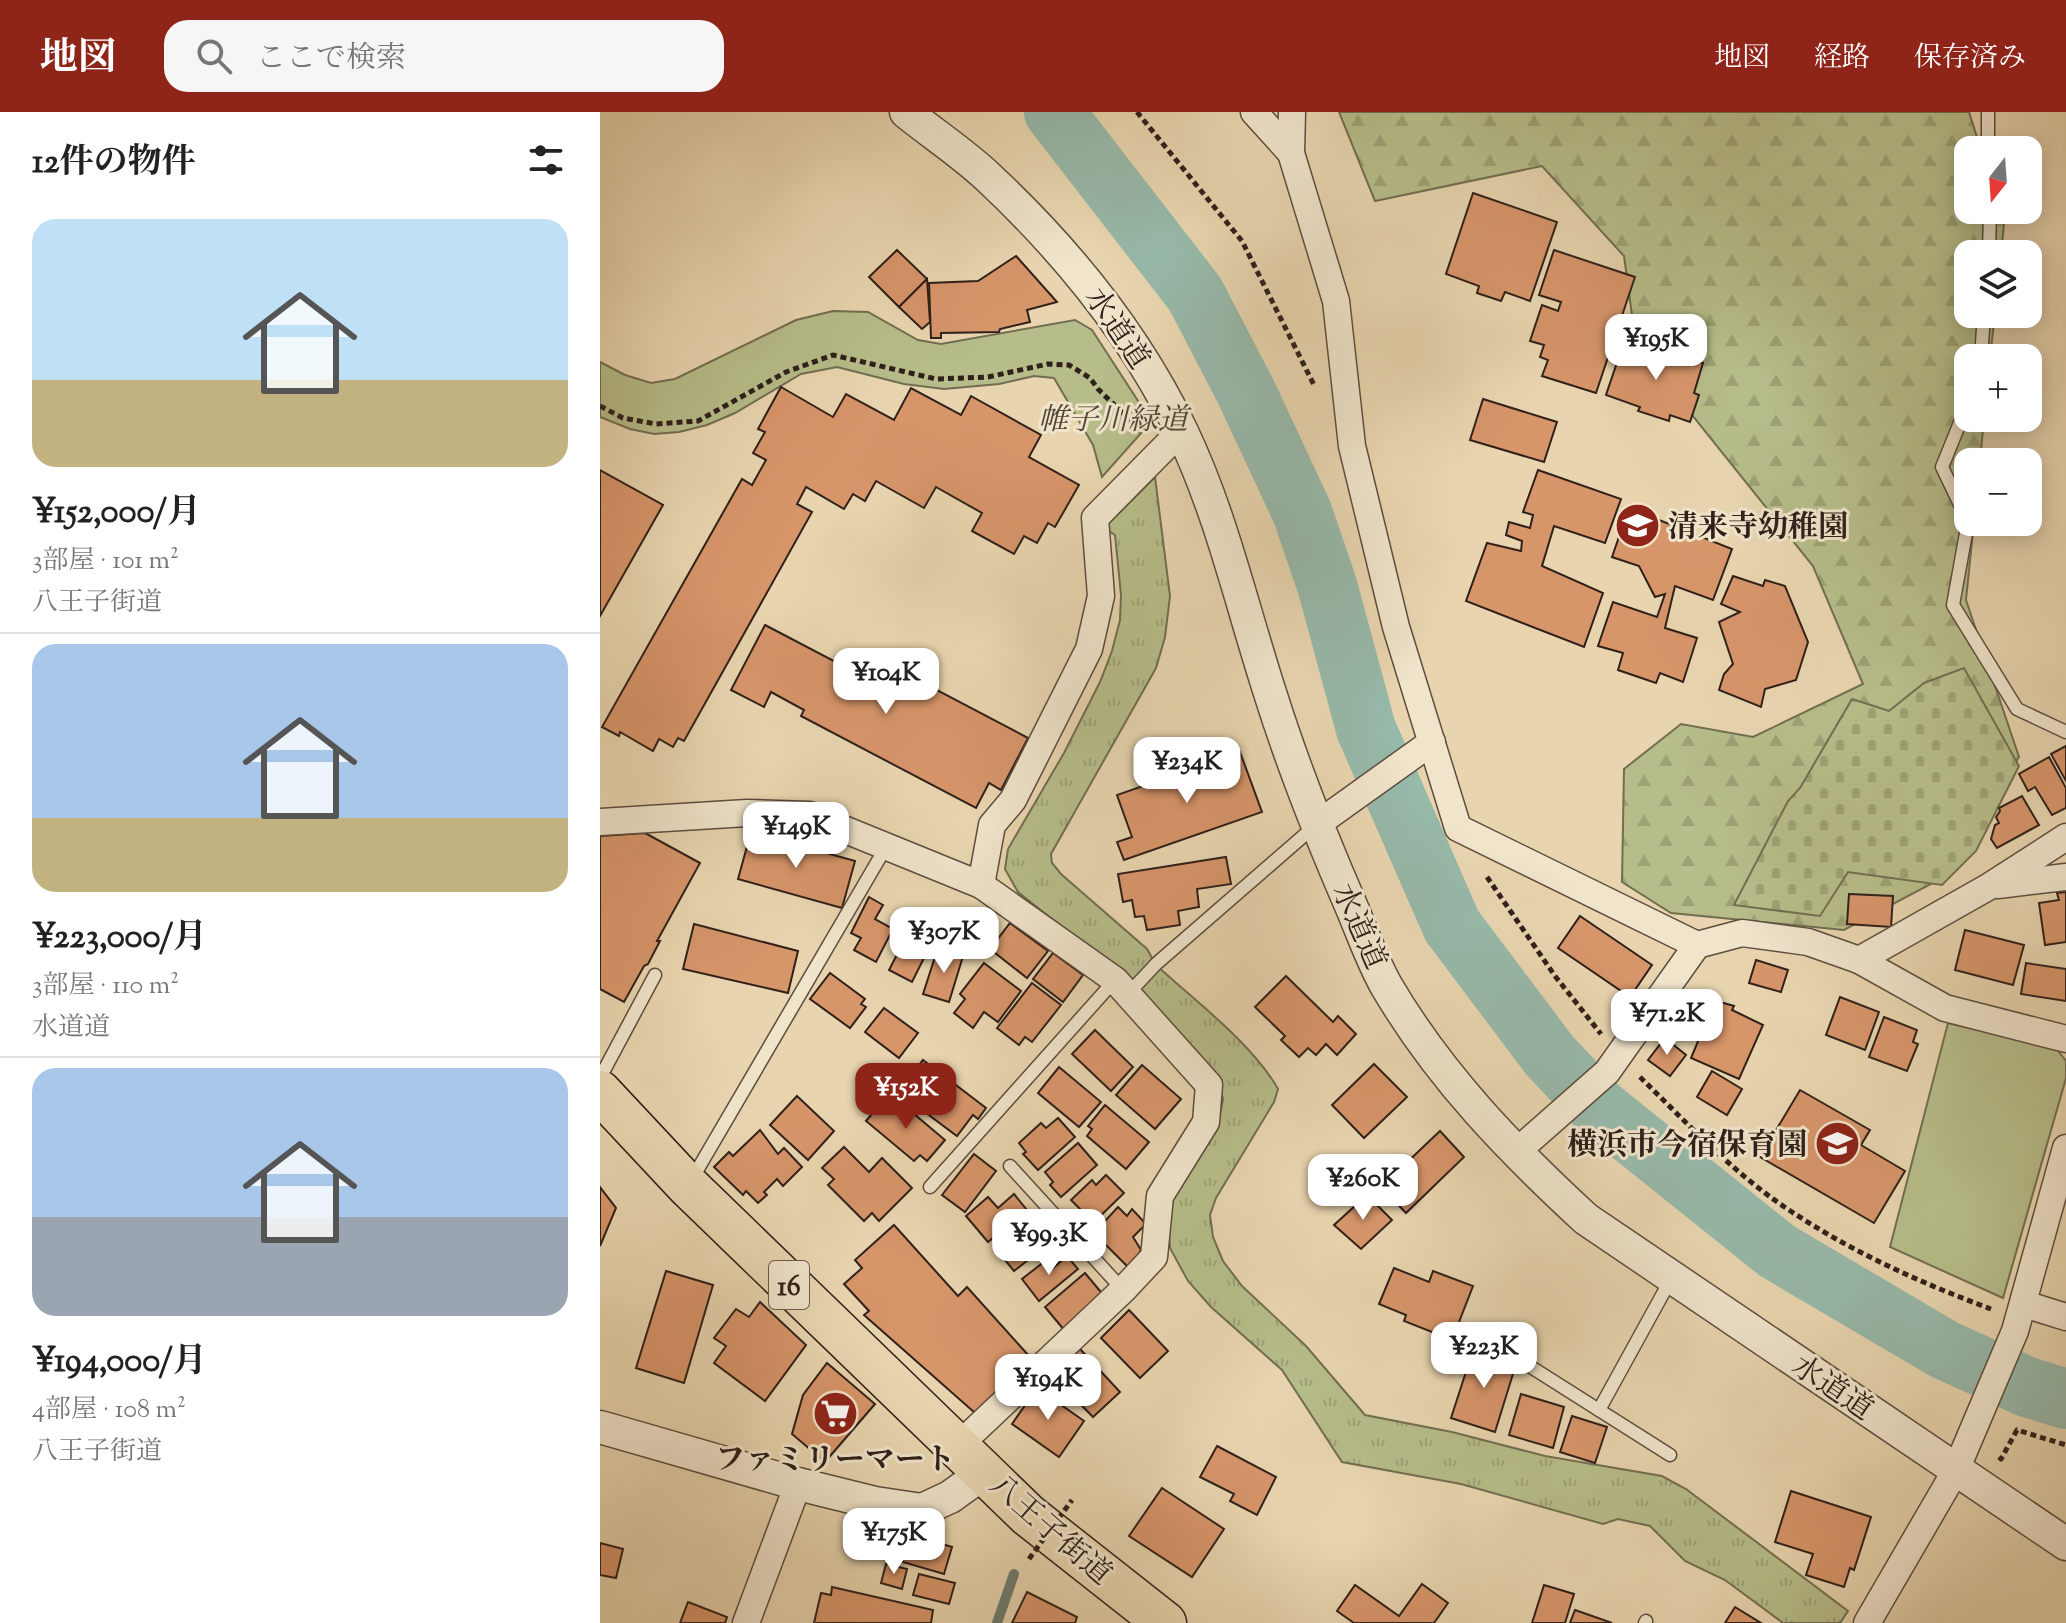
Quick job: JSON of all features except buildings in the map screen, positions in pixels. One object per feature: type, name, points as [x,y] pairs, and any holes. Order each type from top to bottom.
[{"type":"highway","name":"八王子街道","points":[[600,1092],[688,1186],[1028,1515],[1165,1623]]},
{"type":"street","name":"水道道","points":[[906,112],[988,176],[1065,255],[1106,305],[1141,358],[1181,431],[1217,516],[1271,696],[1326,817],[1385,985],[1434,1059],[1515,1153],[1586,1219],[2066,1544]]},
{"type":"street","points":[[1254,112],[1291,153]]},
{"type":"street","points":[[1292,112],[1291,153],[1336,301],[1352,446],[1396,627],[1458,828],[1697,945]]},
{"type":"street","points":[[981,885],[992,825],[1013,800],[1089,649],[1101,596],[1095,518],[1181,431]]},
{"type":"street","points":[[1326,817],[1432,742]]},
{"type":"street","points":[[600,822],[747,813],[809,815],[981,885],[1126,986],[1209,1085],[1206,1122],[1160,1196],[1154,1257],[971,1459],[950,1497],[922,1510],[875,1503],[600,1427]]},
{"type":"street","points":[[1859,960],[1990,886],[2066,837]]},
{"type":"street","points":[[1990,886],[2066,877]]},
{"type":"street","points":[[1515,1153],[1613,1064],[1697,945],[1742,933],[1808,942],[1859,960],[1945,1008],[2066,1039]]},
{"type":"street","points":[[1869,1621],[1956,1470],[2019,1318],[2066,1148]]},
{"type":"street","points":[[2019,1318],[2066,1317]]},
{"type":"street","points":[[746,1623],[798,1484]]},
{"type":"lane","points":[[1988,112],[1988,136]]},
{"type":"lane","points":[[1954,492],[1942,467],[1956,432]]},
{"type":"lane","points":[[1965,536],[1953,605],[2017,709],[2066,732]]},
{"type":"lane","points":[[930,1187],[1126,986],[1156,964],[1326,817]]},
{"type":"lane","points":[[688,1186],[886,847]]},
{"type":"lane","points":[[600,1078],[655,975]]},
{"type":"lane","points":[[1010,1166],[1123,1290]]},
{"type":"lane","points":[[1599,1410],[1672,1277]]},
{"type":"lane","points":[[1531,1367],[1670,1455]]},
{"type":"path","points":[[1137,112],[1242,241],[1315,388]]},
{"type":"path","points":[[600,406],[623,418],[656,424],[698,421],[786,372],[833,355],[936,379],[988,377],[1048,364],[1069,365],[1090,378],[1142,432],[1158,454]]},
{"type":"path","points":[[1458,828],[1613,1064],[1790,1211],[1866,1257],[1932,1287],[2019,1318]]},
{"type":"path","points":[[2001,1459],[2017,1430],[2066,1445]]},
{"type":"path","points":[[1029,1559],[1072,1500]]},
{"type":"green space","points":[[1339,112],[1969,112],[1977,136],[1954,136],[1954,224],[2004,224],[2002,240],[1954,240],[1954,328],[1993,328],[1992,344],[1954,344],[1954,432],[1983,432],[1981,448],[1954,448],[1954,536],[1973,536],[1966,600],[2019,757],[1946,876],[1844,930],[1671,913],[1622,882],[1624,769],[1681,724],[1753,737],[1863,684],[1813,566],[1636,345],[1624,256],[1542,166],[1375,201]]},
{"type":"green space","name":"帷子川緑道","points":[[833,311],[868,312],[918,340],[941,344],[1075,320],[1092,330],[1153,424],[1102,477],[1093,445],[1054,378],[1034,376],[999,384],[944,389],[904,384],[837,367],[801,374],[735,413],[679,432],[654,434],[630,429],[600,417],[600,362],[625,375],[651,383],[675,379],[796,320]]},
{"type":"green space","points":[[1155,477],[1170,596],[1165,637],[1156,668],[1051,854],[1052,863],[1061,874],[1147,949],[1156,965],[1238,1039],[1278,1089],[1274,1102],[1216,1198],[1210,1215],[1213,1237],[1223,1261],[1242,1286],[1306,1346],[1365,1415],[1452,1432],[1545,1456],[1662,1476],[1686,1489],[1848,1611],[1840,1623],[1783,1623],[1725,1580],[1685,1561],[1650,1526],[1618,1519],[1603,1524],[1461,1484],[1342,1462],[1282,1370],[1211,1307],[1188,1281],[1170,1248],[1166,1196],[1221,1110],[1223,1099],[1219,1083],[1135,985],[1018,892],[1005,869],[1008,849],[1064,753],[1112,651],[1120,620],[1121,595],[1115,535],[1104,528]]},
{"type":"green space","points":[[1964,668],[2019,766],[1976,851],[1942,885],[1848,872],[1820,916],[1734,905],[1788,801],[1800,788],[1852,699],[1889,711],[1924,683]]},
{"type":"green space","points":[[1948,1023],[2055,1047],[2066,1061],[2066,1078],[2003,1298],[1890,1247]]},
{"type":"waterway","points":[[1054,112],[1195,294],[1246,392],[1302,512],[1327,585],[1366,729],[1452,926],[1550,1056],[1600,1109],[1777,1251],[1945,1350],[2027,1387],[2066,1399]]},
{"type":"waterway","points":[[997,1623],[1014,1574]]},
{"type":"place","name":"清来寺幼稚園","points":[[1637,526]]},
{"type":"place","name":"横浜市今宿保育園","points":[[1838,1144]]},
{"type":"place","name":"ファミリーマート","points":[[835,1413]]}]
